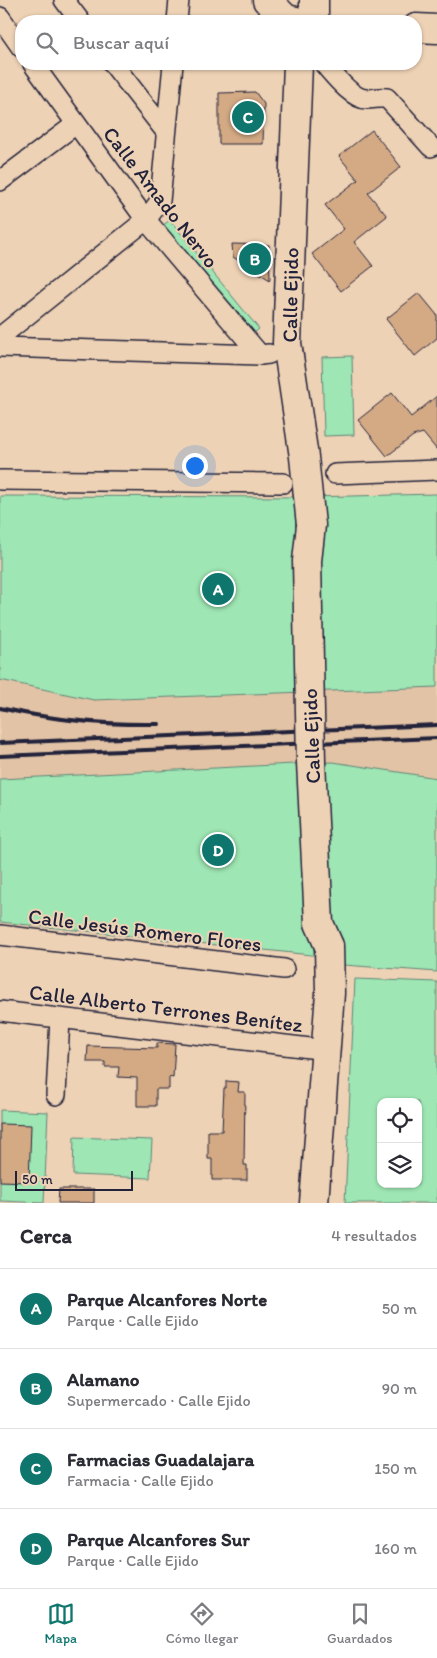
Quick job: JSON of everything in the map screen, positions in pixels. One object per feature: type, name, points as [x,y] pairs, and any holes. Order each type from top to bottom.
[{"type":"street","points":[[64,0],[75,15]]},
{"type":"street","points":[[178,15],[179,0]]},
{"type":"street","points":[[266,0],[289,15]]},
{"type":"street","points":[[314,0],[314,15]]},
{"type":"street","points":[[1,21],[15,39]]},
{"type":"street","points":[[422,28],[437,28]]},
{"type":"street","name":"Calle Amado Nervo","points":[[37,70],[146,220],[260,355]]},
{"type":"street","points":[[118,70],[166,132]]},
{"type":"street","points":[[0,337],[146,220],[160,201],[172,70]]},
{"type":"street","name":"Calle Ejido","points":[[298,70],[288,351],[304,457],[311,525],[318,561],[335,921],[330,956],[327,1050],[314,1203]]},
{"type":"street","points":[[330,70],[356,97],[366,100],[377,97],[387,98],[432,148]]},
{"type":"street","points":[[0,181],[76,124]]},
{"type":"street","points":[[0,348],[260,355],[288,351]]},
{"type":"street","points":[[335,474],[437,470]]},
{"type":"street","points":[[0,480],[283,483]]},
{"type":"street","name":"Calle Jesús Romero Flores","points":[[0,935],[284,969]]},
{"type":"street","name":"Calle Alberto Terrones Benítez","points":[[0,1011],[327,1050]]},
{"type":"street","points":[[56,1095],[60,1018]]},
{"type":"shaded area","points":[[0,680],[94,700],[437,687],[437,778],[333,762],[0,779]]},
{"type":"green space","points":[[170,220],[259,329],[249,337],[158,229]]},
{"type":"green space","points":[[352,356],[354,435],[324,436],[322,357]]},
{"type":"green space","points":[[437,494],[437,687],[94,700],[0,680],[0,496],[308,497]]},
{"type":"green space","points":[[333,762],[437,778],[437,972],[344,965],[330,957],[0,922],[0,779]]},
{"type":"green space","points":[[355,979],[437,982],[437,1203],[345,1203]]},
{"type":"green space","points":[[0,1110],[48,1112],[44,1203],[0,1201]]},
{"type":"green space","points":[[74,1137],[152,1140],[150,1178],[73,1175]]},
{"type":"building","points":[[255,92],[264,104],[263,144],[219,144],[219,93]]},
{"type":"building","points":[[372,130],[401,167],[368,193],[387,216],[354,242],[373,266],[341,291],[312,254],[344,229],[325,205],[358,180],[339,156]]},
{"type":"building","points":[[232,244],[269,245],[270,280],[233,257]]},
{"type":"building","points":[[419,293],[437,315],[437,338],[415,356],[386,319]]},
{"type":"building","points":[[392,393],[411,417],[437,396],[437,450],[423,433],[413,436],[387,456],[358,420]]},
{"type":"building","points":[[157,1043],[175,1044],[173,1078],[169,1077],[169,1089],[156,1089],[156,1106],[137,1106],[137,1078],[118,1077],[119,1067],[105,1067],[105,1062],[87,1062],[88,1046],[157,1048]]},
{"type":"building","points":[[226,1081],[239,1082],[238,1092],[245,1092],[244,1165],[247,1165],[247,1180],[212,1180],[212,1159],[208,1159],[208,1131],[222,1131]]},
{"type":"building","points":[[0,1124],[31,1125],[29,1182],[0,1181]]},
{"type":"building","points":[[59,1189],[94,1189],[94,1203],[58,1203]]},
{"type":"railway","points":[[0,708],[39,716],[79,721],[159,724]]},
{"type":"railway","points":[[0,743],[437,725]]},
{"type":"railway","points":[[0,756],[437,738]]},
{"type":"place","name":"Farmacias Guadalajara","points":[[248,117]]},
{"type":"place","name":"Alamano","points":[[255,259]]},
{"type":"place","name":"Parque Alcanfores Norte","points":[[218,589]]},
{"type":"place","name":"Parque Alcanfores Sur","points":[[218,850]]}]
